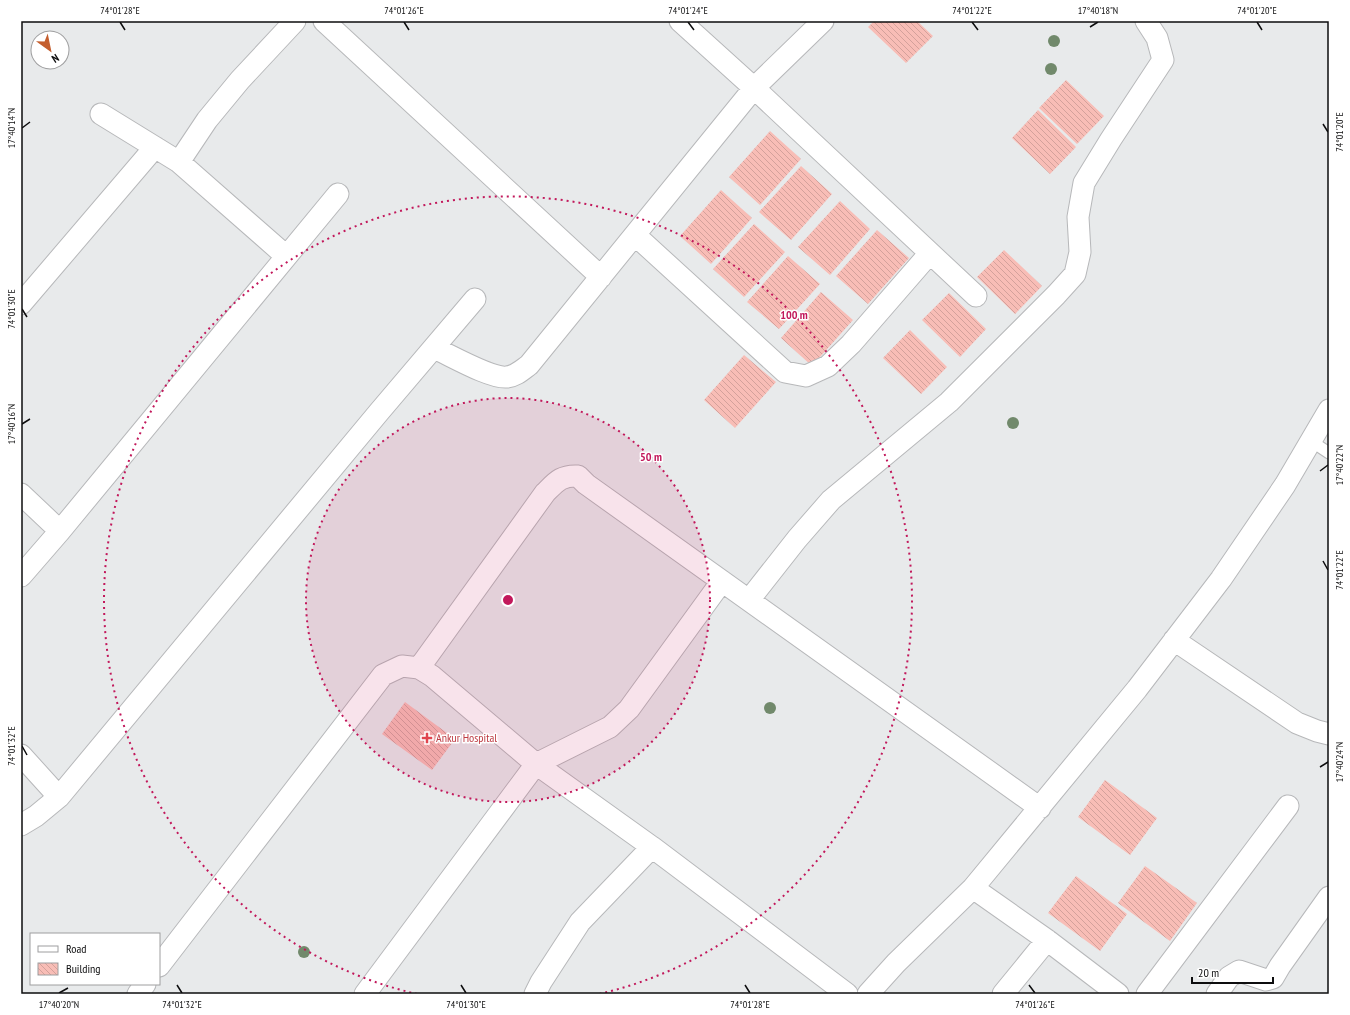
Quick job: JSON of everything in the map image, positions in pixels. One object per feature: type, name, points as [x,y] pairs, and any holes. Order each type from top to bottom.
[{"type":"street","points":[[179,162],[206,120],[240,80],[295,21]]},
{"type":"street","points":[[324,21],[601,278]]},
{"type":"street","points":[[680,21],[754,88],[976,296]]},
{"type":"street","points":[[434,348],[489,373],[506,377],[515,375],[529,365],[754,88],[823,21]]},
{"type":"street","points":[[749,600],[797,539],[831,500],[949,402],[1075,274],[1080,252],[1078,217],[1084,184],[1111,139],[1163,60],[1157,38],[1146,21]]},
{"type":"street","points":[[101,114],[179,162],[286,256]]},
{"type":"street","points":[[21,304],[155,147]]},
{"type":"street","points":[[21,576],[60,531],[338,194]]},
{"type":"street","points":[[635,235],[785,372],[806,376],[828,366],[851,344],[930,253]]},
{"type":"street","points":[[21,825],[36,816],[59,797],[475,299]]},
{"type":"street","points":[[868,994],[896,963],[974,888],[1136,689],[1230,566],[1285,485],[1329,410]]},
{"type":"street","points":[[419,668],[545,493],[558,479],[578,476],[586,484],[1040,808]]},
{"type":"street","points":[[21,494],[60,531]]},
{"type":"street","points":[[365,994],[536,764],[610,727],[629,709],[722,581]]},
{"type":"street","points":[[1174,640],[1297,723],[1329,734]]},
{"type":"street","points":[[160,965],[383,675],[402,666],[419,668],[432,676],[536,764],[652,847],[847,994]]},
{"type":"street","points":[[21,755],[59,797]]},
{"type":"street","points":[[1147,994],[1288,806]]},
{"type":"street","points":[[535,994],[541,982],[580,922],[652,847]]},
{"type":"street","points":[[974,888],[1047,940],[1118,994]]},
{"type":"street","points":[[1217,994],[1229,977],[1239,971],[1266,980],[1273,978],[1329,897]]},
{"type":"street","points":[[1003,994],[1047,940]]},
{"type":"street","points":[[138,994],[144,985]]},
{"type":"lane","points":[[1311,441],[1329,453]]},
{"type":"building","points":[[874,21],[917,21],[933,36],[906,63],[868,27]]},
{"type":"building","points":[[1066,80],[1104,116],[1077,144],[1039,108]]},
{"type":"building","points":[[1038,110],[1076,147],[1050,174],[1012,138]]},
{"type":"building","points":[[770,131],[801,159],[760,205],[729,177]]},
{"type":"building","points":[[801,166],[832,194],[791,240],[759,212]]},
{"type":"building","points":[[721,190],[752,218],[711,264],[680,236]]},
{"type":"building","points":[[840,201],[870,229],[830,275],[798,247]]},
{"type":"building","points":[[754,224],[785,252],[744,297],[713,269]]},
{"type":"building","points":[[877,230],[909,258],[868,304],[836,276]]},
{"type":"building","points":[[1004,250],[1042,286],[1015,314],[977,277]]},
{"type":"building","points":[[788,256],[820,284],[779,329],[747,302]]},
{"type":"building","points":[[821,292],[853,320],[812,366],[781,338]]},
{"type":"building","points":[[949,293],[986,329],[960,357],[922,320]]},
{"type":"building","points":[[910,330],[947,367],[921,394],[883,358]]},
{"type":"building","points":[[744,355],[776,382],[735,428],[704,400]]},
{"type":"building","points":[[405,702],[455,739],[432,770],[382,734]]},
{"type":"building","points":[[1105,780],[1157,818],[1130,855],[1078,817]]},
{"type":"building","points":[[1145,866],[1197,903],[1170,941],[1118,903]]},
{"type":"building","points":[[1076,876],[1127,914],[1100,951],[1048,913]]},
{"type":"place","name":"Ankur Hospital","points":[[427,738]]}]
